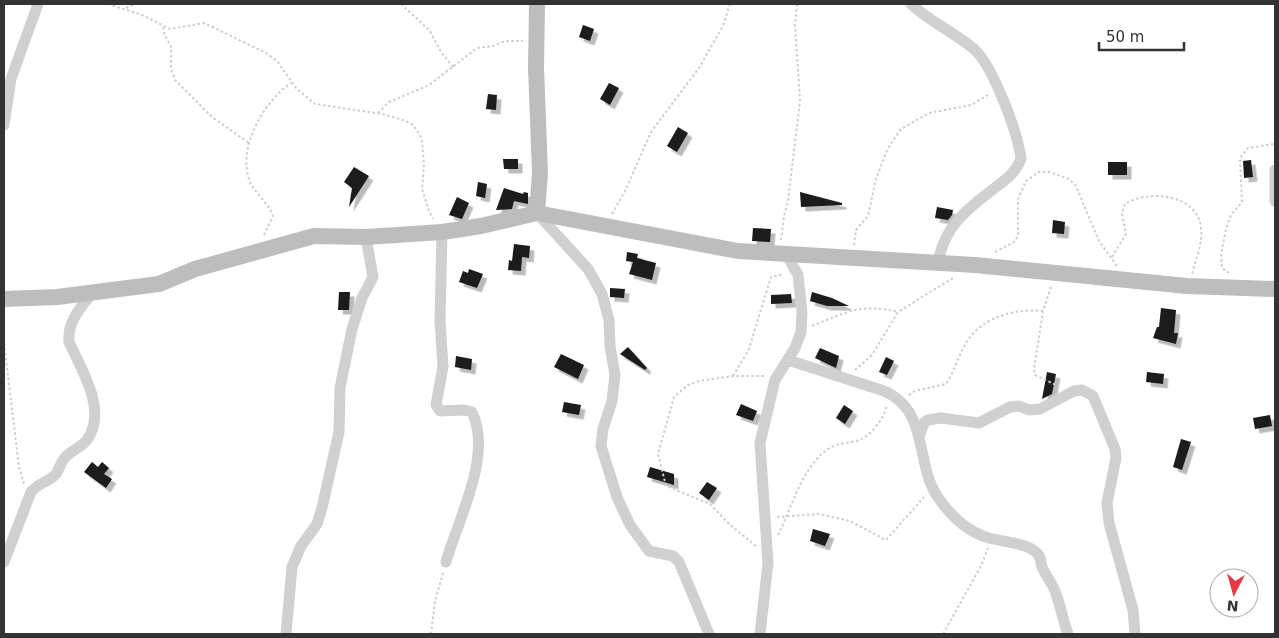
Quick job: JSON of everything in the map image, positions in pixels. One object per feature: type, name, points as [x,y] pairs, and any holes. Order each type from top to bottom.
[{"type":"street","points":[[4,125],[11,79],[38,4]]},
{"type":"street","points":[[537,4],[540,173],[537,213],[588,269],[602,294],[606,306],[615,375],[612,401],[603,430],[601,446],[617,497],[630,525],[649,551],[673,556],[679,562],[709,634]]},
{"type":"street","points":[[911,4],[931,21],[976,51],[1006,106],[1020,159],[1010,177],[966,211],[950,230],[943,241],[938,263]]},
{"type":"street","points":[[1275,170],[1275,201]]},
{"type":"street","points":[[4,299],[56,297],[159,284],[195,269],[314,236],[366,237],[442,232],[481,226],[537,213],[738,251],[785,252],[975,265],[1124,278],[1187,286],[1228,288],[1274,287]]},
{"type":"street","points":[[442,232],[440,321],[443,367],[436,405],[440,411],[464,410],[472,412],[476,423],[480,448],[469,492],[446,562]]},
{"type":"street","points":[[286,634],[292,567],[301,546],[317,524],[322,508],[339,432],[340,388],[352,329],[360,303],[373,277],[366,237]]},
{"type":"street","points":[[760,634],[767,553],[760,442],[775,380],[788,360],[801,332],[802,312],[798,275],[785,252]]},
{"type":"street","points":[[4,562],[26,503],[36,486],[56,474],[68,453],[85,443],[92,428],[94,416],[91,392],[69,342],[68,334],[72,320],[92,293]]},
{"type":"street","points":[[788,360],[894,396],[916,424],[932,488],[957,519],[982,536],[1033,549],[1039,556],[1058,597],[1068,634]]},
{"type":"street","points":[[920,434],[924,424],[934,419],[979,422],[1010,407],[1018,406],[1029,410],[1040,409],[1066,394],[1082,390],[1093,396],[1115,449],[1116,458],[1108,497],[1109,523],[1133,610],[1135,634]]},
{"type":"path","points":[[108,4],[125,9],[163,27],[179,29],[200,23],[209,25],[266,53],[277,61],[292,83],[315,104],[378,114],[403,120],[413,125],[420,135],[423,150],[422,188],[424,199],[442,232]]},
{"type":"path","points":[[125,9],[135,4]]},
{"type":"path","points":[[401,4],[430,31],[441,52],[454,67]]},
{"type":"path","points":[[606,225],[626,189],[651,132],[699,68],[723,26],[730,4]]},
{"type":"path","points":[[785,252],[781,232],[788,201],[800,101],[795,24],[797,4]]},
{"type":"path","points":[[163,27],[165,36],[171,46],[171,68],[175,80],[212,117],[249,143]]},
{"type":"path","points":[[378,114],[389,102],[429,85],[477,48],[493,46],[505,41],[537,40]]},
{"type":"path","points":[[263,250],[265,230],[272,221],[273,216],[251,184],[248,160],[249,143],[262,114],[277,94],[292,83]]},
{"type":"path","points":[[851,258],[856,230],[868,216],[876,179],[888,148],[901,129],[929,113],[977,102],[997,87]]},
{"type":"path","points":[[1228,288],[1231,275],[1222,268],[1221,255],[1226,229],[1231,216],[1242,202],[1240,158],[1248,148],[1275,144]]},
{"type":"path","points":[[993,253],[1014,242],[1018,236],[1018,199],[1026,181],[1039,172],[1048,172],[1069,179],[1076,186],[1100,242],[1112,257],[1124,278]]},
{"type":"path","points":[[1112,257],[1126,234],[1122,214],[1125,204],[1143,196],[1162,196],[1176,200],[1191,208],[1198,215],[1201,227],[1201,240],[1187,286]]},
{"type":"path","points":[[846,380],[872,355],[898,312],[975,265]]},
{"type":"path","points":[[1053,273],[1051,287],[1043,311],[1035,375],[1060,388],[1066,394]]},
{"type":"path","points":[[733,376],[751,344],[771,277],[778,274],[798,275]]},
{"type":"path","points":[[801,332],[843,312],[859,308],[898,312]]},
{"type":"path","points":[[775,380],[770,376],[733,376],[699,381],[688,385],[674,396],[658,454],[666,486],[710,504],[729,524],[767,553],[787,517],[806,474],[832,445],[865,438],[880,421],[894,396],[946,384],[969,338],[974,331],[990,320],[1029,310],[1043,311]]},
{"type":"path","points":[[4,343],[26,503]]},
{"type":"path","points":[[763,513],[772,517],[819,514],[833,517],[850,521],[886,540],[932,488]]},
{"type":"path","points":[[943,634],[981,566],[992,539]]},
{"type":"path","points":[[431,634],[435,602],[446,562]]},
{"type":"building","points":[[583,25],[594,29],[590,41],[579,37]]},
{"type":"building","points":[[609,83],[619,88],[610,105],[600,99]]},
{"type":"building","points":[[488,94],[497,95],[496,110],[486,109]]},
{"type":"building","points":[[678,127],[688,133],[677,152],[667,146]]},
{"type":"building","points":[[503,159],[518,159],[518,169],[504,169]]},
{"type":"building","points":[[1251,160],[1253,177],[1244,178],[1243,161]]},
{"type":"building","points":[[1108,162],[1127,162],[1127,175],[1108,175]]},
{"type":"building","points":[[354,167],[369,176],[349,207],[352,188],[344,182]]},
{"type":"building","points":[[478,182],[487,184],[485,198],[476,196]]},
{"type":"building","points":[[504,188],[523,194],[524,192],[528,193],[528,204],[514,201],[512,209],[496,210]]},
{"type":"building","points":[[800,192],[842,203],[842,205],[801,207]]},
{"type":"building","points":[[457,197],[469,203],[462,219],[449,215]]},
{"type":"building","points":[[937,207],[953,210],[948,220],[935,218]]},
{"type":"building","points":[[1053,220],[1065,222],[1064,234],[1052,233]]},
{"type":"building","points":[[753,228],[771,229],[770,242],[752,241]]},
{"type":"building","points":[[514,244],[530,246],[529,258],[522,257],[521,271],[508,270],[509,260],[512,261]]},
{"type":"building","points":[[627,252],[638,254],[637,258],[656,263],[652,280],[629,274],[633,262],[626,261]]},
{"type":"building","points":[[469,269],[483,274],[477,288],[459,282],[463,271],[468,273]]},
{"type":"building","points":[[610,288],[625,289],[624,298],[610,297]]},
{"type":"building","points":[[339,292],[350,292],[349,310],[338,310]]},
{"type":"building","points":[[812,292],[849,306],[827,306],[810,301]]},
{"type":"building","points":[[791,294],[792,303],[771,304],[771,295]]},
{"type":"building","points":[[1161,308],[1176,310],[1174,333],[1178,333],[1176,344],[1153,338],[1157,327],[1159,327]]},
{"type":"building","points":[[628,347],[647,368],[645,370],[620,354]]},
{"type":"building","points":[[820,348],[839,356],[836,368],[815,358]]},
{"type":"building","points":[[561,354],[584,365],[578,379],[554,367]]},
{"type":"building","points":[[456,356],[472,359],[471,370],[455,367]]},
{"type":"building","points":[[886,357],[894,361],[887,375],[879,372]]},
{"type":"building","points":[[1047,372],[1056,374],[1052,394],[1042,399]]},
{"type":"building","points":[[1147,372],[1164,374],[1163,384],[1146,382]]},
{"type":"building","points":[[564,402],[581,405],[579,415],[562,412]]},
{"type":"building","points":[[741,404],[757,411],[753,421],[736,415]]},
{"type":"building","points":[[844,405],[853,411],[845,424],[836,418]]},
{"type":"building","points":[[1270,415],[1272,426],[1255,429],[1253,418]]},
{"type":"building","points":[[1181,439],[1191,442],[1182,470],[1173,467]]},
{"type":"building","points":[[92,462],[98,467],[102,462],[109,468],[104,474],[112,479],[106,488],[84,472]]},
{"type":"building","points":[[650,467],[674,474],[674,485],[647,477]]},
{"type":"building","points":[[707,482],[717,488],[709,500],[699,493]]},
{"type":"building","points":[[813,529],[830,534],[825,546],[810,541]]}]
